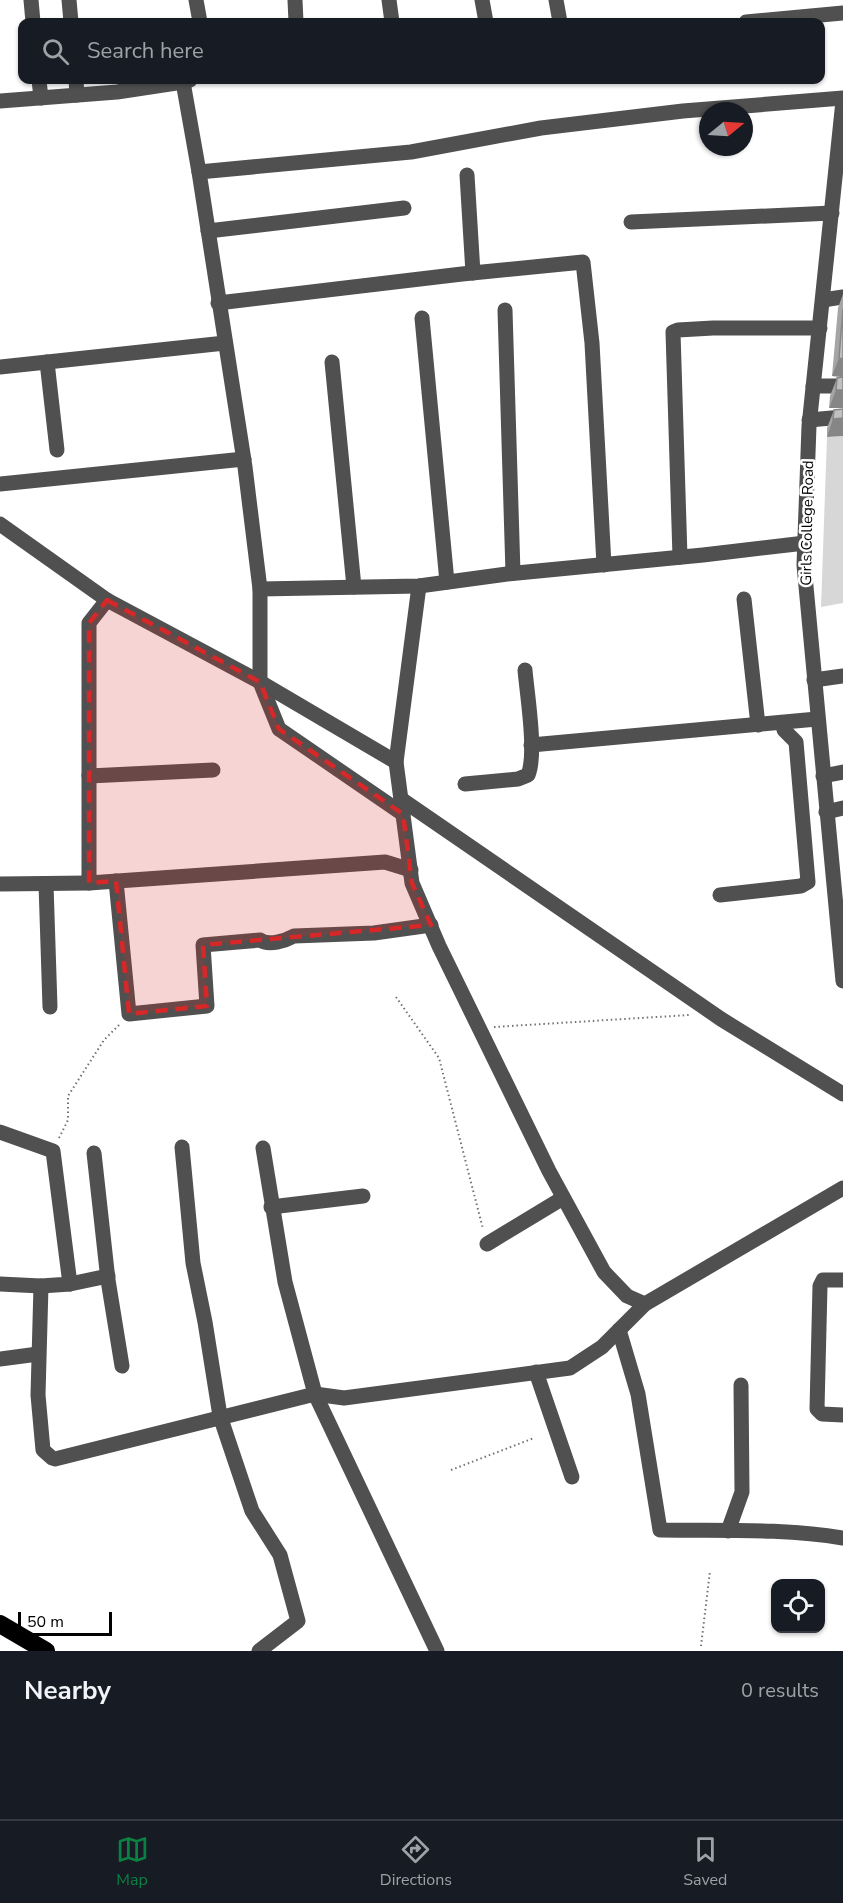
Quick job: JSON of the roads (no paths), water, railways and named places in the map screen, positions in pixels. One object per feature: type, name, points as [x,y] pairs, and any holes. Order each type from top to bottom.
[{"type":"highway","points":[[0,1624],[46,1651]]},
{"type":"street","points":[[31,0],[33,18]]},
{"type":"street","points":[[69,0],[71,18]]},
{"type":"street","points":[[196,0],[199,18]]},
{"type":"street","points":[[295,0],[296,18]]},
{"type":"street","points":[[389,0],[391,18]]},
{"type":"street","points":[[482,0],[485,18]]},
{"type":"street","points":[[556,0],[559,18]]},
{"type":"street","points":[[789,18],[843,13]]},
{"type":"street","points":[[39,84],[41,98]]},
{"type":"street","points":[[76,84],[77,95]]},
{"type":"street","points":[[0,100],[117,92],[168,84]]},
{"type":"street","points":[[187,84],[218,303],[244,459],[260,589],[260,682],[279,729],[402,806],[721,1019],[843,1094]]},
{"type":"street","points":[[199,172],[411,152],[541,128],[683,111],[843,99]]},
{"type":"street","name":"Girls College Road","points":[[843,99],[839,172],[832,213],[836,236],[823,300],[809,420],[804,565],[826,812],[839,896],[843,981]]},
{"type":"street","points":[[467,175],[473,273]]},
{"type":"street","points":[[208,231],[404,208]]},
{"type":"street","points":[[632,222],[832,213]]},
{"type":"street","points":[[218,303],[583,262],[592,343],[604,565]]},
{"type":"street","points":[[823,300],[843,297]]},
{"type":"street","points":[[505,310],[513,573]]},
{"type":"street","points":[[422,318],[447,582]]},
{"type":"street","points":[[680,557],[673,333],[678,330],[713,328],[820,328]]},
{"type":"street","points":[[0,367],[225,344]]},
{"type":"street","points":[[47,362],[57,450]]},
{"type":"street","points":[[332,362],[354,586]]},
{"type":"street","points":[[813,386],[843,386]]},
{"type":"street","points":[[809,420],[843,417]]},
{"type":"street","points":[[0,484],[244,459]]},
{"type":"street","points":[[0,524],[107,600],[260,682],[396,762]]},
{"type":"street","points":[[260,589],[419,586],[513,573],[805,543]]},
{"type":"street","points":[[419,586],[396,762],[412,883],[563,1198],[604,1272],[627,1296],[645,1304]]},
{"type":"street","points":[[744,599],[758,725]]},
{"type":"street","points":[[89,883],[89,622],[107,600]]},
{"type":"street","points":[[465,784],[518,779],[528,774],[531,769],[525,670]]},
{"type":"street","points":[[814,680],[843,676]]},
{"type":"street","points":[[531,745],[817,719]]},
{"type":"street","points":[[720,895],[801,886],[808,882],[796,742],[784,730],[783,723]]},
{"type":"street","points":[[89,776],[213,770]]},
{"type":"street","points":[[823,776],[843,771]]},
{"type":"street","points":[[826,812],[843,808]]},
{"type":"street","points":[[0,884],[89,883],[385,862],[411,870]]},
{"type":"street","points":[[116,881],[129,1014],[207,1005],[203,945],[260,940],[265,943],[286,940],[294,936],[374,933],[431,925]]},
{"type":"street","points":[[46,884],[50,1008]]},
{"type":"street","points":[[0,1132],[53,1151],[70,1284]]},
{"type":"street","points":[[182,1147],[193,1263],[205,1322],[219,1416],[252,1511],[280,1555],[298,1621],[259,1651]]},
{"type":"street","points":[[263,1148],[285,1282],[315,1394],[436,1651]]},
{"type":"street","points":[[94,1154],[108,1276],[122,1366]]},
{"type":"street","points":[[41,1286],[38,1395],[43,1450],[52,1458],[68,1456],[219,1416],[315,1394],[344,1398],[570,1368],[602,1347],[645,1304],[843,1188]]},
{"type":"street","points":[[271,1207],[363,1196]]},
{"type":"street","points":[[487,1244],[563,1198]]},
{"type":"street","points":[[0,1284],[41,1286],[70,1284],[108,1276]]},
{"type":"street","points":[[843,1280],[823,1280],[820,1286],[817,1409],[822,1414],[843,1415]]},
{"type":"street","points":[[619,1330],[638,1394],[660,1530],[820,1534],[843,1538]]},
{"type":"street","points":[[0,1359],[39,1354]]},
{"type":"street","points":[[536,1372],[572,1477]]},
{"type":"street","points":[[728,1531],[742,1492],[741,1385]]}]
